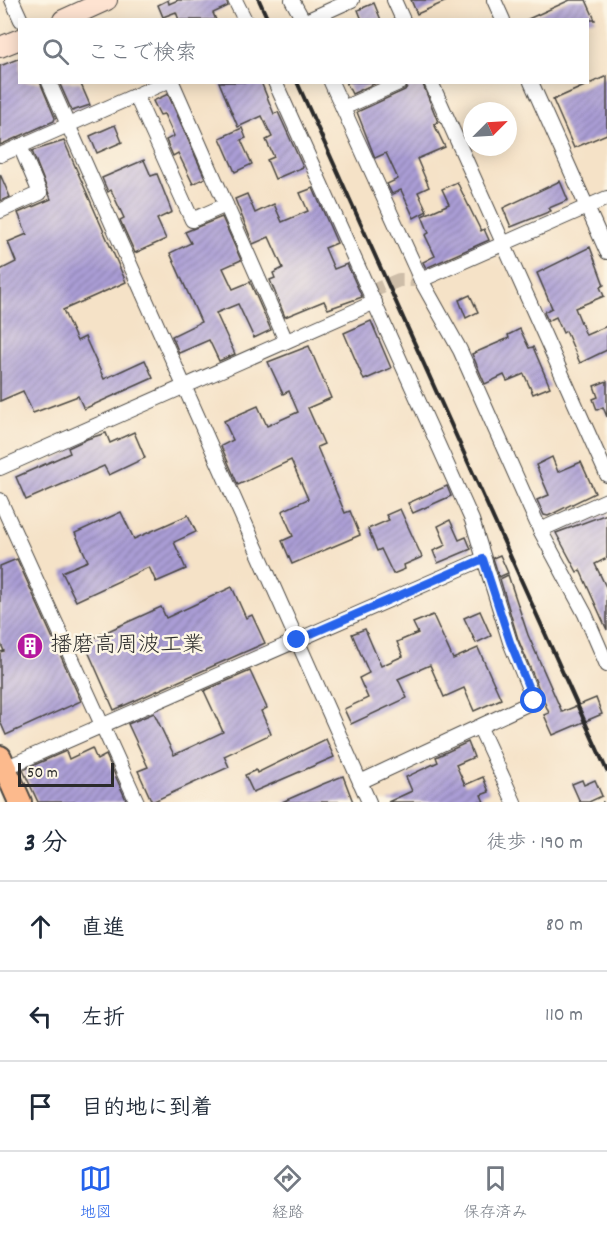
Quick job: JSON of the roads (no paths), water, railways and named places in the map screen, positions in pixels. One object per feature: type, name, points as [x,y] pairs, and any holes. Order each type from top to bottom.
[{"type":"highway","points":[[2,762],[20,802]]},
{"type":"main road","points":[[67,18],[107,0]]},
{"type":"main road","points":[[0,48],[18,40]]},
{"type":"street","points":[[12,0],[20,18]]},
{"type":"street","points":[[235,0],[244,18]]},
{"type":"street","points":[[292,0],[302,18]]},
{"type":"street","points":[[312,18],[352,0]]},
{"type":"street","points":[[394,0],[402,18]]},
{"type":"street","points":[[494,0],[502,18]]},
{"type":"street","points":[[50,84],[369,802]]},
{"type":"street","points":[[0,155],[162,84]]},
{"type":"street","points":[[173,84],[286,341]]},
{"type":"street","points":[[276,84],[472,520],[510,642],[534,701],[360,782]]},
{"type":"street","points":[[332,84],[421,280],[460,350],[540,530],[585,614],[607,664]]},
{"type":"street","points":[[343,108],[396,84]]},
{"type":"street","points":[[432,84],[607,476]]},
{"type":"street","points":[[532,84],[607,252]]},
{"type":"street","points":[[136,96],[192,220],[226,205]]},
{"type":"street","points":[[0,211],[40,193],[20,146]]},
{"type":"street","points":[[421,280],[607,198]]},
{"type":"street","points":[[0,468],[375,302]]},
{"type":"street","points":[[540,530],[607,500]]},
{"type":"street","points":[[0,501],[137,802]]},
{"type":"street","points":[[2,762],[102,724],[483,559]]},
{"type":"street","points":[[480,728],[514,802]]},
{"type":"tunnel","points":[[370,292],[399,280],[421,280]]},
{"type":"railway","points":[[259,0],[267,18]]},
{"type":"railway","points":[[298,84],[607,771]]},
{"type":"place","name":"播磨高周波工業","points":[[30,646]]}]
